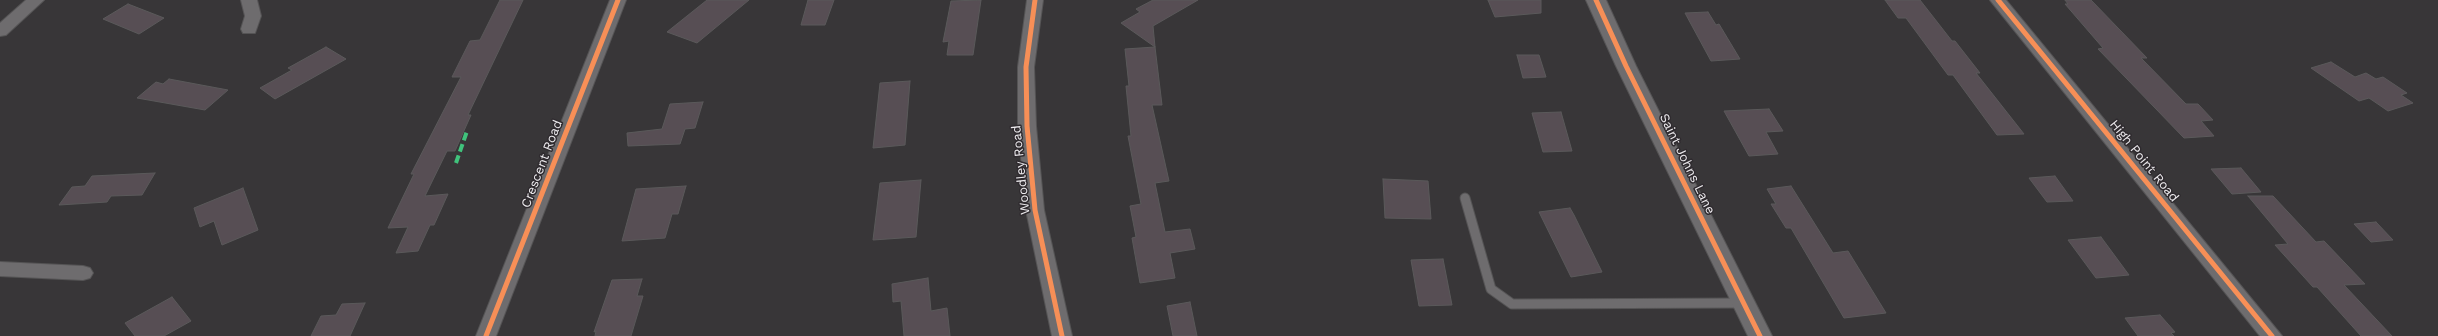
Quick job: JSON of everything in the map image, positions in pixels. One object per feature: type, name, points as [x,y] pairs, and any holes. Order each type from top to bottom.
[{"type":"street","points":[[0,31],[36,0]]},
{"type":"street","points":[[249,0],[253,16],[249,29]]},
{"type":"street","name":"Crescent Road","points":[[486,336],[618,0]]},
{"type":"street","name":"Woodley Road","points":[[1035,0],[1026,67],[1027,126],[1035,210],[1062,336]]},
{"type":"street","name":"Saint Johns Lane","points":[[1596,0],[1626,66],[1760,336]]},
{"type":"street","name":"High Point Road","points":[[1998,0],[2272,336]]},
{"type":"street","points":[[0,269],[83,273]]},
{"type":"lane","points":[[1465,198],[1491,289],[1512,304],[1744,303]]},
{"type":"building","points":[[500,0],[523,0],[468,115],[471,115],[455,151],[447,151],[425,196],[448,194],[434,225],[430,225],[418,251],[396,253],[408,227],[388,228],[414,174],[411,174],[461,77],[452,77],[470,41],[480,40]]},
{"type":"building","points":[[707,0],[749,0],[697,43],[667,32]]},
{"type":"building","points":[[808,0],[834,0],[825,25],[801,25]]},
{"type":"building","points":[[981,0],[973,55],[947,55],[949,41],[943,42],[951,1]]},
{"type":"building","points":[[1153,0],[1198,0],[1153,26],[1155,47],[1121,23],[1140,12],[1136,9]]},
{"type":"building","points":[[1488,0],[1541,0],[1541,13],[1495,17]]},
{"type":"building","points":[[1885,0],[1920,0],[1952,41],[1955,41],[1980,73],[1976,73],[2024,134],[1997,135],[1953,75],[1948,75],[1906,18],[1898,18]]},
{"type":"building","points":[[2065,0],[2091,0],[2147,58],[2141,58],[2186,104],[2198,104],[2213,120],[2201,121],[2214,136],[2184,138],[2098,49],[2103,48],[2065,4],[2068,4]]},
{"type":"building","points":[[128,4],[164,18],[139,34],[103,19]]},
{"type":"building","points":[[1708,12],[1716,25],[1719,24],[1740,59],[1711,61],[1685,13]]},
{"type":"building","points":[[326,47],[346,59],[275,99],[260,88],[292,70],[288,68]]},
{"type":"building","points":[[1155,47],[1162,105],[1152,105],[1169,181],[1155,183],[1165,232],[1190,229],[1195,249],[1170,253],[1175,278],[1140,283],[1132,238],[1136,237],[1130,206],[1141,204],[1128,136],[1131,136],[1126,86],[1129,86],[1125,49]]},
{"type":"building","points":[[1517,55],[1539,55],[1546,77],[1523,78]]},
{"type":"building","points":[[2331,62],[2355,77],[2366,73],[2376,79],[2383,77],[2407,93],[2401,95],[2413,103],[2388,111],[2369,98],[2359,101],[2311,68]]},
{"type":"building","points":[[169,79],[228,90],[205,110],[137,98],[156,82],[163,84]]},
{"type":"building","points":[[910,81],[905,145],[873,148],[880,83]]},
{"type":"building","points":[[703,102],[695,128],[685,129],[680,144],[628,146],[627,133],[662,129],[670,104]]},
{"type":"building","points":[[1769,109],[1783,131],[1766,132],[1778,154],[1749,156],[1724,111]]},
{"type":"building","points":[[1561,112],[1572,151],[1543,152],[1532,113]]},
{"type":"building","points":[[2241,168],[2261,192],[2232,194],[2211,169]]},
{"type":"building","points":[[155,173],[142,195],[111,196],[107,202],[59,205],[72,187],[85,186],[92,176]]},
{"type":"building","points":[[2055,176],[2073,201],[2047,202],[2029,178]]},
{"type":"building","points":[[1383,179],[1428,181],[1431,219],[1385,218]]},
{"type":"building","points":[[921,180],[916,237],[873,240],[880,183]]},
{"type":"building","points":[[686,186],[678,214],[672,214],[665,238],[622,241],[636,189]]},
{"type":"building","points":[[1791,186],[1833,253],[1848,251],[1886,313],[1844,318],[1791,228],[1786,228],[1771,204],[1776,204],[1767,189]]},
{"type":"building","points":[[243,188],[258,230],[222,245],[214,221],[200,227],[194,208]]},
{"type":"building","points":[[2248,196],[2273,196],[2316,242],[2324,241],[2365,284],[2344,285],[2392,336],[2361,336],[2317,287],[2313,287],[2275,245],[2288,244]]},
{"type":"building","points":[[1570,208],[1602,272],[1571,277],[1539,212]]},
{"type":"building","points":[[2376,222],[2393,240],[2371,242],[2354,224]]},
{"type":"building","points":[[2101,237],[2129,275],[2096,278],[2068,240]]},
{"type":"building","points":[[1443,259],[1452,305],[1419,306],[1411,260]]},
{"type":"building","points":[[928,278],[931,311],[947,308],[950,336],[904,336],[901,301],[893,302],[892,284]]},
{"type":"building","points":[[642,279],[637,296],[643,296],[631,336],[595,336],[596,331],[594,332],[612,280]]},
{"type":"building","points":[[172,297],[191,321],[164,336],[135,336],[125,323]]},
{"type":"building","points":[[1190,302],[1197,336],[1173,336],[1167,306]]},
{"type":"building","points":[[365,303],[350,336],[311,336],[321,316],[336,315],[342,304]]},
{"type":"building","points":[[2160,315],[2175,332],[2171,333],[2174,336],[2138,336],[2125,318]]},
{"type":"marked path","points":[[456,163],[460,148],[468,133],[467,131]]},
{"type":"cycle path","points":[[486,336],[618,0]]},
{"type":"cycle path","points":[[1035,0],[1026,67],[1027,126],[1035,210],[1062,336]]},
{"type":"cycle path","points":[[1596,0],[1626,66],[1760,336]]},
{"type":"cycle path","points":[[1998,0],[2272,336]]}]
